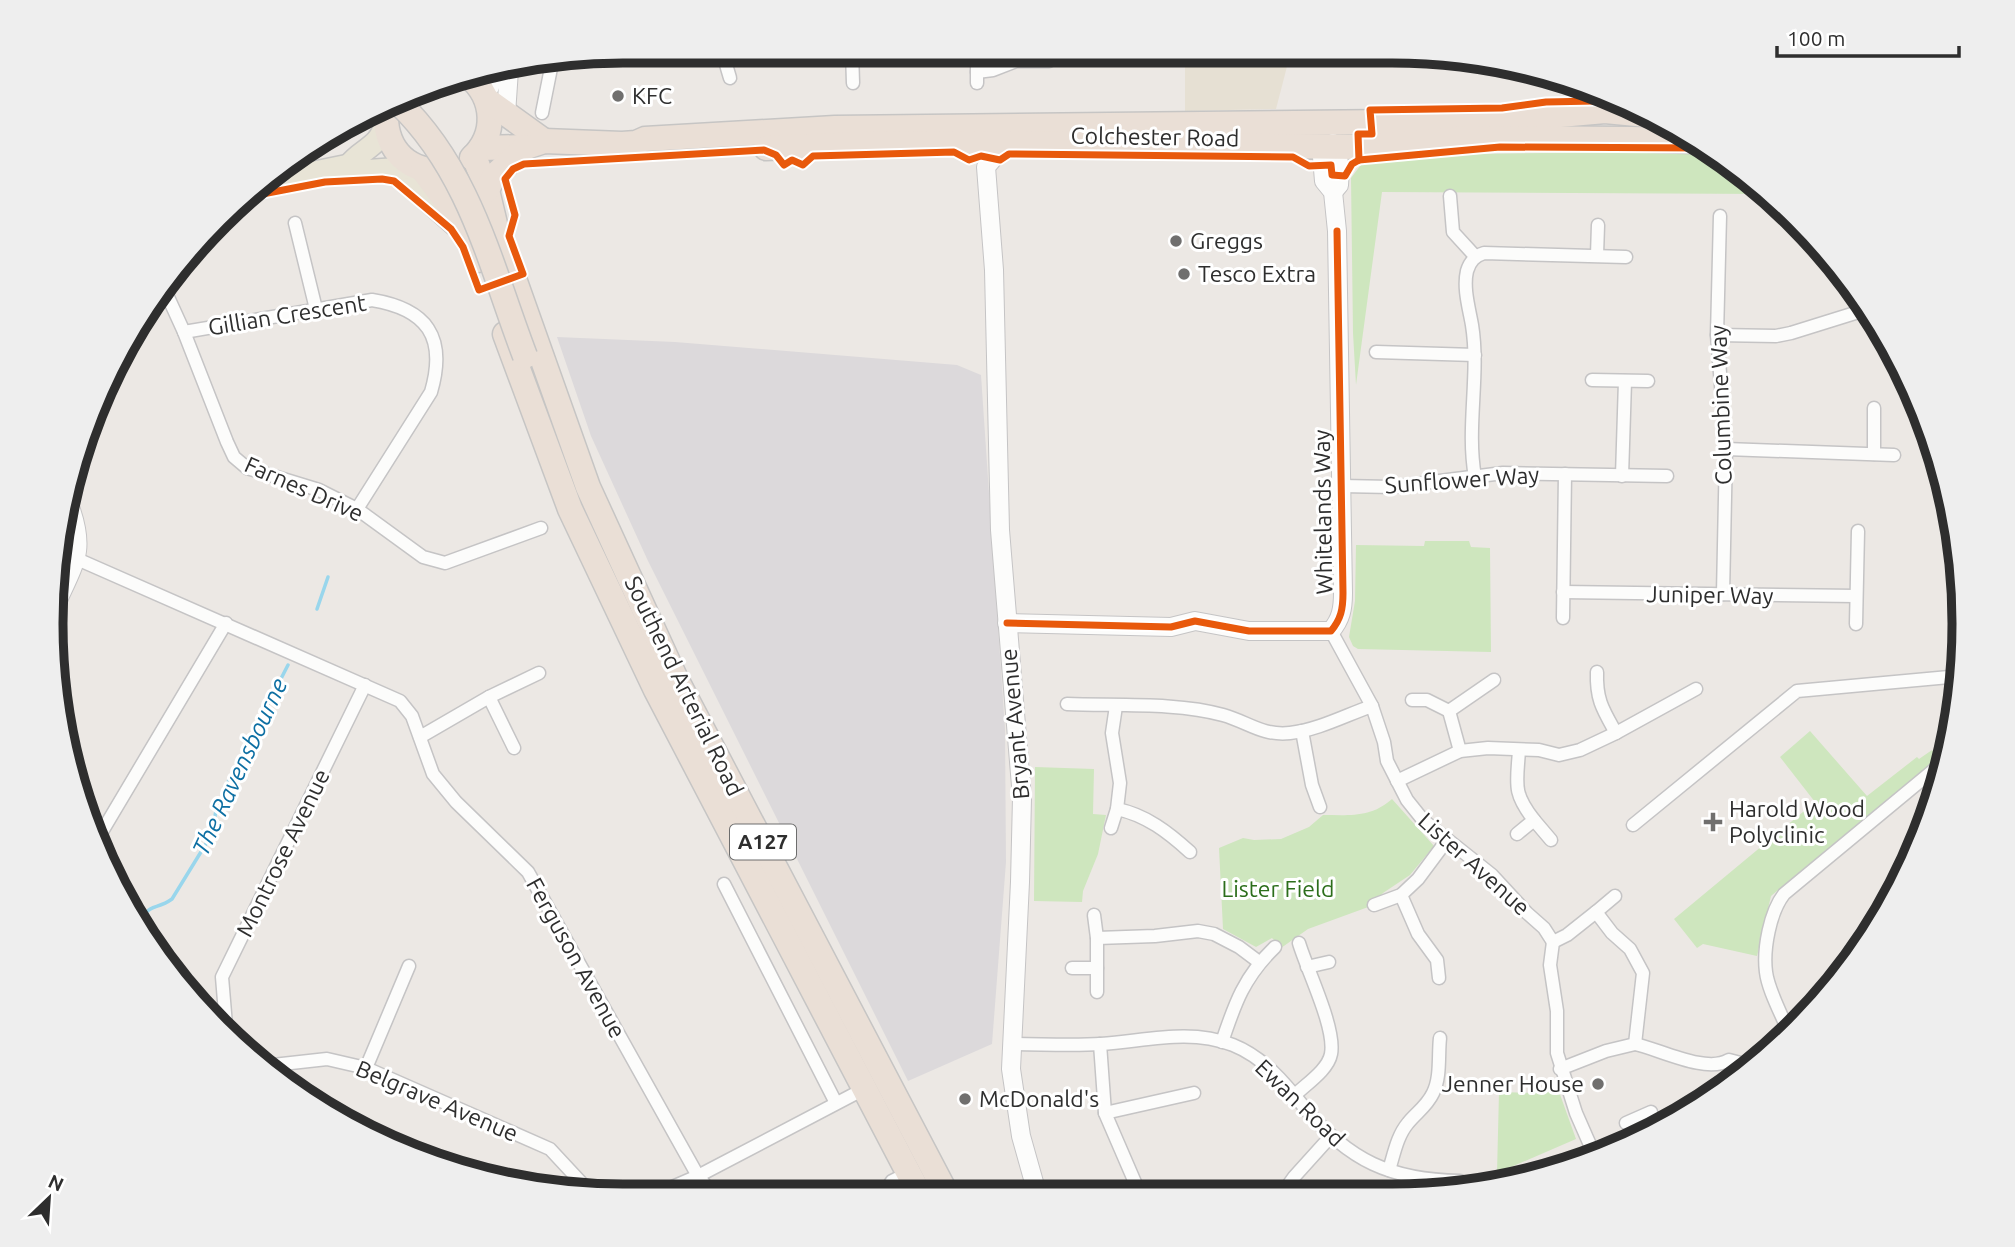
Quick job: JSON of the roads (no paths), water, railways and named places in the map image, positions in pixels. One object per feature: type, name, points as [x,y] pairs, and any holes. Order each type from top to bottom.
[{"type":"highway","points":[[476,83],[535,144],[494,176],[487,190]]},
{"type":"highway","points":[[420,168],[448,170],[467,162],[478,152],[489,128],[493,103]]},
{"type":"highway","name":"Colchester Road","points":[[478,152],[535,144],[636,143],[645,139],[835,128],[1492,121],[1612,109]]},
{"type":"highway","name":"A127","points":[[390,115],[432,138],[474,213],[525,356],[573,466],[588,487]]},
{"type":"highway","name":"Southend Arterial Road","points":[[387,116],[388,135],[399,154],[420,168],[461,221],[475,252],[570,509],[656,690],[914,1183]]},
{"type":"highway","points":[[1334,146],[1350,122]]},
{"type":"highway","name":"Colchester Road","points":[[636,143],[645,148],[709,149],[1006,143],[1359,147],[1467,138],[1662,133]]},
{"type":"highway","name":"Southend Arterial Road","points":[[478,152],[496,228],[588,487],[675,677],[941,1184]]},
{"type":"highway","name":"A127","points":[[525,356],[570,509]]},
{"type":"main road","points":[[349,165],[356,156],[376,143],[386,117]]},
{"type":"main road","points":[[283,179],[349,165],[361,171],[420,168]]},
{"type":"main road","points":[[393,170],[457,227],[475,252]]},
{"type":"street","points":[[726,63],[730,78]]},
{"type":"street","points":[[852,63],[853,83]]},
{"type":"street","points":[[977,63],[977,77],[1011,63]]},
{"type":"street","points":[[542,113],[551,68]]},
{"type":"street","points":[[493,103],[506,76]]},
{"type":"street","points":[[493,103],[495,78]]},
{"type":"street","points":[[1294,122],[1306,135],[1327,136],[1334,146]]},
{"type":"street","points":[[963,144],[986,167],[1006,143]]},
{"type":"street","name":"Whitelands Way","points":[[1331,631],[1339,622],[1343,608],[1338,265],[1333,192],[1324,181],[1322,157],[1334,146]]},
{"type":"street","name":"Bryant Avenue","points":[[986,167],[994,270],[1000,517],[1022,798],[1010,1069],[1021,1136],[1034,1184]]},
{"type":"street","points":[[1450,196],[1453,232],[1475,256]]},
{"type":"street","name":"Columbine Way","points":[[1720,216],[1717,335],[1726,449],[1723,594]]},
{"type":"street","points":[[295,223],[316,309]]},
{"type":"street","points":[[1597,255],[1598,225]]},
{"type":"street","points":[[1475,477],[1472,438],[1475,355],[1466,276],[1475,256],[1484,253],[1626,257]]},
{"type":"street","name":"Farnes Drive","points":[[168,297],[234,457],[247,468],[319,490],[357,509],[424,557],[445,563],[541,528]]},
{"type":"street","name":"Gillian Crescent","points":[[184,332],[372,300],[393,304],[412,312],[420,319],[438,349],[437,372],[432,392],[357,509]]},
{"type":"street","points":[[1717,335],[1776,336],[1858,312]]},
{"type":"street","points":[[1376,352],[1475,355]]},
{"type":"street","points":[[1592,380],[1648,381]]},
{"type":"street","points":[[1622,476],[1625,381]]},
{"type":"street","points":[[1874,408],[1874,454]]},
{"type":"street","points":[[1726,449],[1894,455]]},
{"type":"street","name":"Sunflower Way","points":[[1342,486],[1392,487],[1503,473],[1667,476]]},
{"type":"street","points":[[1563,618],[1565,474]]},
{"type":"street","points":[[64,585],[77,559],[79,532],[74,517]]},
{"type":"street","points":[[1856,624],[1858,531]]},
{"type":"street","name":"Ferguson Avenue","points":[[77,559],[400,701],[412,716],[433,774],[456,802],[528,872],[704,1184]]},
{"type":"street","name":"Juniper Way","points":[[1563,592],[1856,596]]},
{"type":"street","points":[[1007,623],[1171,627],[1195,621],[1249,631],[1331,631]]},
{"type":"street","points":[[103,830],[226,623]]},
{"type":"street","name":"Lister Avenue","points":[[1331,631],[1372,706],[1384,742],[1387,761],[1415,811],[1447,840],[1493,875],[1544,928],[1553,942]]},
{"type":"street","points":[[1597,672],[1596,692],[1616,733]]},
{"type":"street","points":[[419,737],[489,697],[539,673]]},
{"type":"street","points":[[1633,825],[1797,691],[1949,677]]},
{"type":"street","points":[[1449,711],[1494,680]]},
{"type":"street","name":"Montrose Avenue","points":[[225,1018],[222,978],[365,685]]},
{"type":"street","points":[[1397,781],[1460,751],[1488,748],[1539,750],[1559,755],[1580,750],[1696,689]]},
{"type":"street","points":[[489,697],[514,748]]},
{"type":"street","points":[[1412,700],[1427,700],[1449,711],[1460,751]]},
{"type":"street","points":[[1067,704],[1186,710],[1223,715],[1256,730],[1271,733],[1302,731],[1372,706]]},
{"type":"street","points":[[1111,828],[1117,809],[1120,783],[1112,733],[1116,706]]},
{"type":"street","points":[[1302,731],[1312,785],[1320,807]]},
{"type":"street","points":[[1519,750],[1517,791],[1520,802],[1551,840]]},
{"type":"street","points":[[1785,1023],[1766,973],[1766,952],[1773,912],[1784,894],[1932,772]]},
{"type":"street","points":[[1117,809],[1134,812],[1147,819],[1190,852]]},
{"type":"street","points":[[1517,834],[1534,820]]},
{"type":"street","points":[[1374,905],[1401,895],[1418,879],[1447,840]]},
{"type":"street","points":[[724,884],[836,1103]]},
{"type":"street","points":[[1401,895],[1419,934],[1437,960],[1439,978]]},
{"type":"street","points":[[1591,1147],[1560,1069],[1556,1048],[1557,1011],[1550,965],[1553,942],[1567,935],[1615,896]]},
{"type":"street","points":[[1596,912],[1612,933],[1630,949],[1643,973],[1635,1044]]},
{"type":"street","points":[[1094,915],[1097,938],[1097,992]]},
{"type":"street","points":[[1097,938],[1198,931],[1214,934],[1240,947],[1259,962]]},
{"type":"street","points":[[1294,1095],[1325,1066],[1331,1054],[1329,1028],[1299,943]]},
{"type":"street","points":[[1222,1042],[1238,996],[1259,962],[1275,947]]},
{"type":"street","points":[[1307,967],[1329,962]]},
{"type":"street","points":[[366,1068],[409,966]]},
{"type":"street","points":[[1072,968],[1097,968]]},
{"type":"street","name":"Ewan Road","points":[[1011,1044],[1100,1044],[1186,1035],[1234,1046],[1271,1069],[1331,1136],[1370,1165],[1428,1183]]},
{"type":"street","points":[[1390,1170],[1401,1133],[1433,1093],[1437,1082],[1440,1038]]},
{"type":"street","points":[[1100,1044],[1105,1113],[1133,1184]]},
{"type":"street","points":[[1560,1069],[1606,1051],[1635,1044],[1676,1059],[1722,1064],[1729,1060],[1739,1063]]},
{"type":"street","name":"Belgrave Avenue","points":[[278,1064],[327,1059],[366,1068],[550,1149],[581,1182]]},
{"type":"street","points":[[680,1184],[864,1089]]},
{"type":"street","points":[[1105,1113],[1194,1093]]},
{"type":"street","points":[[1634,1121],[1651,1112]]},
{"type":"street","points":[[1289,1184],[1331,1136]]},
{"type":"street","points":[[890,1184],[892,1181],[914,1183]]},
{"type":"waterway","name":"The Ravensbourne","points":[[317,609],[328,577]]},
{"type":"waterway","name":"The Ravensbourne","points":[[145,915],[151,908],[172,899],[212,834],[216,810],[225,788],[288,665]]},
{"type":"tunnel","points":[[1639,1120],[1641,1125]]},
{"type":"place","name":"KFC","points":[[618,96]]},
{"type":"place","name":"Greggs","points":[[1176,241]]},
{"type":"place","name":"Tesco Extra","points":[[1184,274]]},
{"type":"place","name":"Harold Wood Polyclinic","points":[[1713,822]]},
{"type":"place","name":"Jenner House","points":[[1598,1084]]},
{"type":"place","name":"McDonald's","points":[[965,1099]]},
{"type":"park label","name":"Lister Field","points":[[1278,889]]}]
